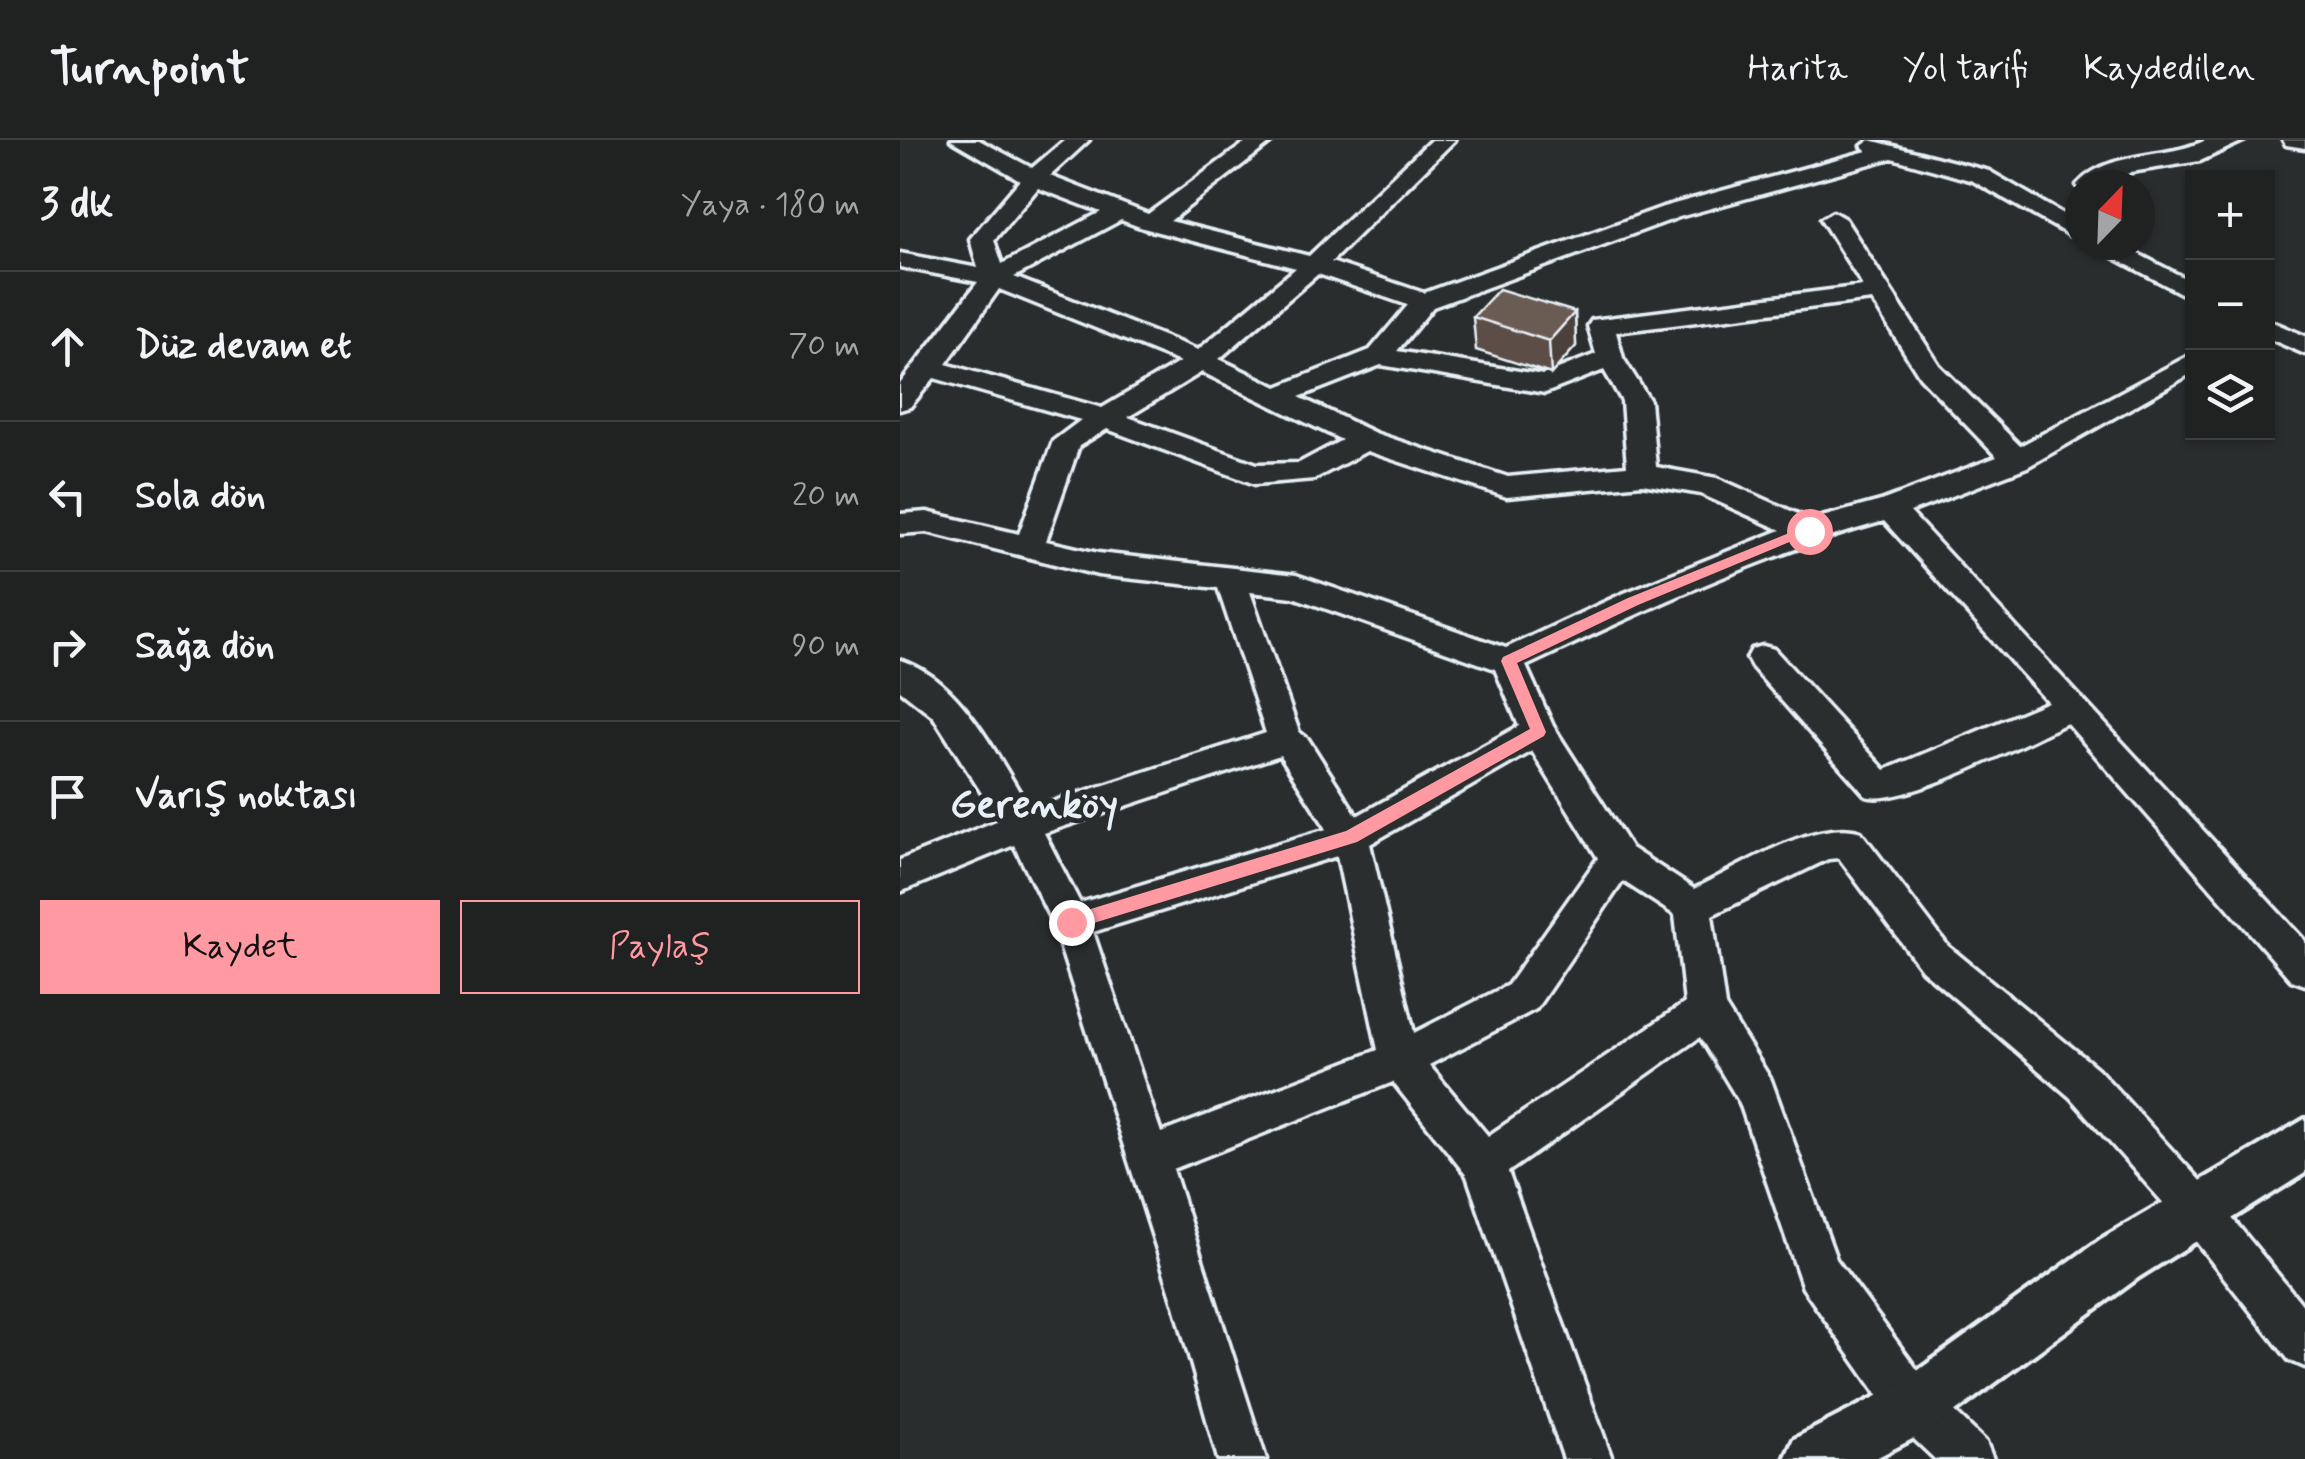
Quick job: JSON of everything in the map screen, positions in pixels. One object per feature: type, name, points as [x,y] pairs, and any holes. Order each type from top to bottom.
[{"type":"street","points":[[962,140],[1034,178],[1151,223],[1314,264],[1424,302]]},
{"type":"street","points":[[994,278],[982,239],[1034,178],[1078,140]]},
{"type":"street","points":[[1151,223],[1263,140]]},
{"type":"street","points":[[1029,547],[1067,441],[1201,362],[1314,264],[1444,140]]},
{"type":"street","points":[[1848,140],[1981,176],[2065,226]]},
{"type":"street","points":[[2294,140],[2305,142]]},
{"type":"street","points":[[2118,170],[2192,156],[2222,141]]},
{"type":"street","points":[[1273,398],[1378,356],[1424,302],[1671,212],[1894,151]]},
{"type":"street","points":[[2039,212],[2065,198]]},
{"type":"street","points":[[900,401],[929,368],[994,278],[1122,210]]},
{"type":"street","points":[[1834,219],[1930,371],[2017,460]]},
{"type":"street","points":[[900,260],[994,278],[1201,362],[1366,440],[1506,486],[1642,474],[1707,485],[1809,531]]},
{"type":"street","points":[[2131,260],[2185,288]]},
{"type":"street","points":[[1642,474],[1636,401],[1610,358],[1601,326],[1878,292]]},
{"type":"street","points":[[2275,329],[2305,334]]},
{"type":"street","points":[[2275,331],[2305,346]]},
{"type":"street","points":[[1378,356],[1545,384],[1610,358]]},
{"type":"street","points":[[900,524],[927,522],[1098,564],[1296,586],[1508,661],[1633,602],[1809,531],[1890,509],[2017,460],[2185,366]]},
{"type":"street","points":[[929,368],[1102,418],[1255,474],[1304,472],[1366,440]]},
{"type":"street","points":[[1890,509],[2305,968]]},
{"type":"street","points":[[1230,579],[1285,740],[1296,749],[1351,837],[1400,1060],[1484,1164],[1588,1459]]},
{"type":"street","points":[[1763,658],[1878,786],[1903,781],[2072,706]]},
{"type":"street","points":[[1508,661],[1538,732],[1618,859],[1692,908],[1706,1010],[1757,1094],[1820,1272],[1915,1408],[1969,1459]]},
{"type":"street","points":[[900,672],[945,708],[1022,826],[1071,922],[1242,1459]]},
{"type":"street","points":[[1071,922],[1351,837],[1538,732]]},
{"type":"street","points":[[900,876],[1022,826],[1285,740]]},
{"type":"street","points":[[1692,908],[1824,844],[1848,843],[1934,958],[2084,1083],[2198,1210],[2305,1344]]},
{"type":"street","points":[[1148,1158],[1400,1060],[1522,997],[1618,859]]},
{"type":"street","points":[[1484,1164],[1706,1010]]},
{"type":"street","points":[[1814,1459],[1915,1408],[2120,1258],[2305,1144]]},
{"type":"building","points":[[1499,289],[1575,312],[1549,341],[1473,317]]},
{"type":"district","name":"Gerenköy","points":[[1034,803]]},
{"type":"route","points":[[1071,922],[1351,837],[1538,732],[1508,661],[1633,602],[1809,531]]}]
